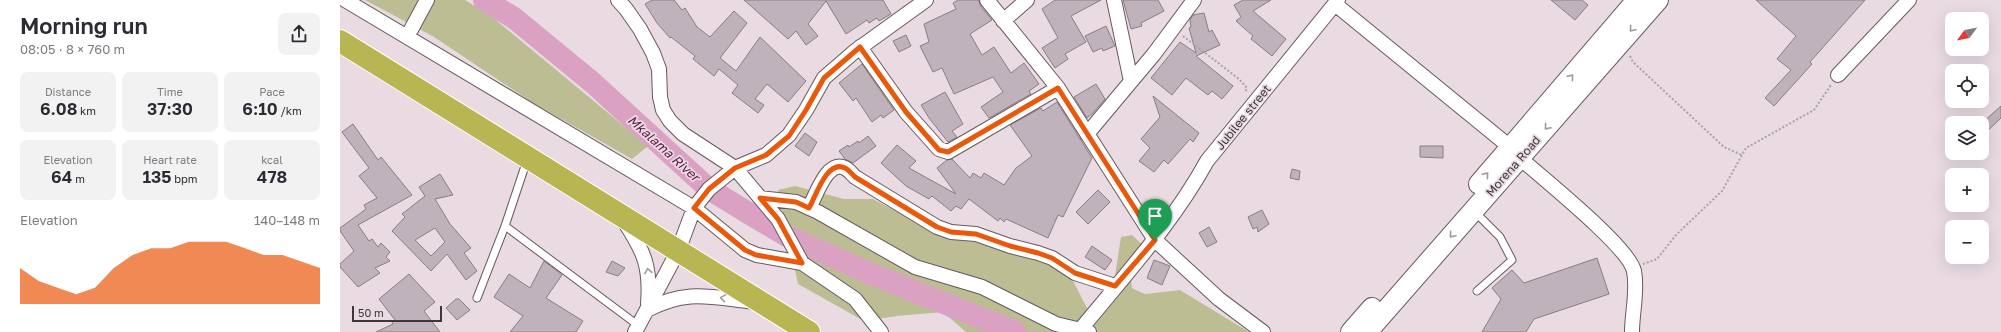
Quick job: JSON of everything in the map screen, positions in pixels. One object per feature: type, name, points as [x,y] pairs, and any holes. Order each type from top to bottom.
[{"type":"highway","points":[[340,42],[809,332]]},
{"type":"main road","name":"Morena Road","points":[[1367,332],[1473,211],[1515,152],[1637,0]]},
{"type":"main road","name":"Morena Road","points":[[1351,332],[1515,152],[1622,41],[1658,0]]},
{"type":"street","points":[[345,0],[694,208],[745,250],[756,255],[802,263],[855,299],[881,332]]},
{"type":"street","points":[[407,37],[427,0]]},
{"type":"street","points":[[618,0],[626,8],[640,28],[653,53],[659,69],[660,98],[663,110],[670,121],[683,134],[735,168],[778,219],[802,263]]},
{"type":"street","points":[[637,329],[678,251],[694,208],[709,189],[735,168],[766,155],[789,136],[824,78],[860,47],[926,0]]},
{"type":"street","points":[[987,0],[1058,88],[1155,240],[1219,299],[1263,332]]},
{"type":"street","points":[[1003,21],[1027,0]]},
{"type":"street","points":[[1114,0],[1131,81]]},
{"type":"street","points":[[1087,134],[1131,81],[1194,0]]},
{"type":"street","points":[[1838,75],[1910,0]]},
{"type":"street","points":[[1336,2],[1515,152],[1598,227],[1626,257],[1634,270],[1636,289],[1632,332]]},
{"type":"street","name":"Jubilee street","points":[[1085,331],[1115,286],[1155,240],[1191,190],[1207,161],[1336,2]]},
{"type":"street","points":[[860,47],[906,112],[939,150],[948,152],[1058,88]]},
{"type":"street","points":[[809,208],[829,170],[837,166],[845,168],[855,177],[937,227],[951,232],[976,234],[1010,246],[1038,253],[1052,258],[1075,273],[1115,286]]},
{"type":"street","points":[[760,198],[796,202],[915,266],[982,287],[1056,324],[1085,331]]},
{"type":"street","points":[[621,216],[634,236],[647,265],[649,282],[647,310]]},
{"type":"street","points":[[647,310],[670,300],[704,295],[762,303]]},
{"type":"lane","points":[[477,298],[506,226],[528,158]]},
{"type":"lane","points":[[1473,211],[1500,237],[1512,260],[1477,291]]},
{"type":"lane","points":[[506,226],[637,329]]},
{"type":"path","points":[[1173,28],[1239,79],[1246,88],[1244,96]]},
{"type":"path","points":[[1622,41],[1633,62],[1724,147],[1742,155]]},
{"type":"path","points":[[1634,270],[1657,259],[1676,235],[1722,191],[1746,148],[1814,110],[1838,75]]},
{"type":"green space","points":[[365,0],[465,0],[491,16],[648,146],[632,159],[533,103],[434,37]]},
{"type":"green space","points":[[795,186],[844,199],[873,199],[941,235],[1000,247],[1069,273],[1088,310],[1115,276],[1121,237],[1132,235],[1148,250],[1130,269],[1132,288],[1145,294],[1180,290],[1249,332],[966,332],[943,312],[897,316],[864,321],[798,284],[778,190]]},
{"type":"building","points":[[652,0],[674,0],[682,10],[685,8],[697,27],[710,37],[734,11],[747,23],[720,58],[736,71],[760,37],[806,81],[788,102],[767,84],[755,99],[764,105],[758,113],[732,93],[738,85],[719,69],[714,76],[693,59],[695,56],[671,37],[670,38],[657,23],[645,4]]},
{"type":"building","points":[[744,0],[883,0],[891,14],[879,21],[877,18],[869,23],[867,20],[846,34],[826,1],[808,24],[818,36],[806,45],[796,31],[788,39]]},
{"type":"building","points":[[958,0],[979,0],[980,5],[992,20],[970,34],[982,55],[994,47],[1011,73],[1024,63],[1039,84],[1029,91],[1031,94],[989,118],[981,107],[1003,92],[993,77],[954,94],[942,68],[933,72],[920,46],[929,42],[924,24],[956,9],[953,3]]},
{"type":"building","points":[[1055,0],[1101,0],[1071,16],[1086,42],[1065,54],[1068,59],[1055,68],[1042,48],[1058,38],[1042,9]]},
{"type":"building","points":[[1123,0],[1158,0],[1164,11],[1141,23],[1142,26],[1131,29]]},
{"type":"building","points":[[1243,0],[1271,0],[1253,11],[1286,39],[1272,56],[1251,39],[1253,36],[1236,21],[1241,17],[1234,5]]},
{"type":"building","points":[[1551,0],[1582,0],[1588,5],[1575,20]]},
{"type":"building","points":[[1756,0],[1865,0],[1810,62],[1812,64],[1774,106],[1765,98],[1791,70],[1777,59],[1796,36]]},
{"type":"building","points":[[1204,13],[1209,32],[1212,30],[1220,45],[1196,56],[1233,86],[1222,99],[1212,91],[1208,95],[1186,78],[1172,95],[1151,78],[1180,42],[1196,53],[1189,28],[1191,27],[1190,20],[1193,15]]},
{"type":"building","points":[[1106,26],[1115,46],[1103,51],[1102,48],[1093,52],[1085,36]]},
{"type":"building","points":[[906,35],[911,46],[899,52],[893,41]]},
{"type":"building","points":[[862,64],[894,110],[883,118],[881,115],[872,122],[856,98],[853,101],[839,83]]},
{"type":"building","points":[[1096,84],[1105,99],[1087,118],[1074,97]]},
{"type":"building","points":[[945,92],[963,124],[952,131],[957,137],[948,142],[929,118],[921,105]]},
{"type":"building","points":[[1153,96],[1199,133],[1193,142],[1190,139],[1168,164],[1164,160],[1154,172],[1139,161],[1150,148],[1141,139],[1160,117]]},
{"type":"building","points":[[1057,102],[1092,158],[1063,217],[1058,215],[1048,238],[1006,219],[1004,222],[1000,218],[998,221],[969,199],[961,209],[956,206],[951,211],[932,196],[929,199],[906,186],[881,163],[897,145],[916,161],[909,168],[956,194],[937,168],[947,160],[952,159],[970,178],[973,173],[981,178],[984,173],[1004,185],[1016,168],[1032,156],[1010,125],[1041,108],[1043,111]]},
{"type":"building","points":[[2001,106],[2001,118],[1989,129],[1989,117]]},
{"type":"building","points":[[353,124],[378,160],[381,157],[412,195],[358,225],[369,241],[372,239],[378,247],[381,243],[390,252],[386,257],[390,261],[375,268],[380,273],[358,287],[340,267],[340,264],[354,251],[340,231],[340,228],[366,209],[364,205],[377,198],[359,176],[369,168],[342,132]]},
{"type":"building","points":[[805,133],[817,142],[809,156],[795,146]]},
{"type":"building","points":[[868,136],[876,146],[853,163],[845,159],[839,151],[858,141],[859,143]]},
{"type":"building","points":[[1420,146],[1443,146],[1443,158],[1420,157]]},
{"type":"building","points":[[1292,169],[1300,171],[1299,180],[1290,178]]},
{"type":"building","points":[[440,174],[453,195],[435,199],[450,224],[471,248],[464,253],[477,271],[466,280],[447,254],[431,271],[392,231],[405,217],[402,214],[425,196],[419,187]],"holes":[[[435,228],[445,242],[431,256],[415,240]]]},
{"type":"building","points":[[1098,190],[1110,202],[1088,224],[1076,212]]},
{"type":"building","points":[[1262,210],[1269,224],[1258,232],[1257,227],[1253,229],[1248,217]]},
{"type":"building","points":[[1209,227],[1217,242],[1207,247],[1199,233]]},
{"type":"building","points":[[1092,246],[1112,260],[1105,270],[1085,257]]},
{"type":"building","points":[[1597,258],[1609,294],[1534,319],[1526,332],[1482,332],[1501,299],[1492,288],[1512,270],[1524,283]]},
{"type":"building","points":[[1154,260],[1170,266],[1162,285],[1147,278]]},
{"type":"building","points":[[544,261],[562,275],[546,298],[583,321],[576,332],[510,332],[523,316],[494,297],[509,274],[530,288]]},
{"type":"building","points":[[612,261],[625,268],[618,276],[606,272]]},
{"type":"building","points":[[409,274],[435,302],[424,311],[440,332],[376,332],[393,324],[392,322],[395,320],[379,299]]},
{"type":"building","points":[[456,299],[459,299],[470,310],[457,320],[446,308]]},
{"type":"waterway","name":"Mkalama River","points":[[484,0],[514,18],[593,83],[709,189],[787,236],[869,273],[1016,332]]},
{"type":"route","points":[[860,47],[906,112],[939,150],[948,152],[956,149],[1058,88],[1155,240],[1115,286],[1075,273],[1052,258],[1038,253],[1010,246],[976,234],[951,232],[937,227],[855,177],[845,168],[837,166],[829,170],[809,208],[796,202],[760,198],[778,219],[802,263],[770,256],[756,255],[745,250],[694,208],[709,189],[735,168],[766,155],[789,136],[824,78],[860,47]]}]
